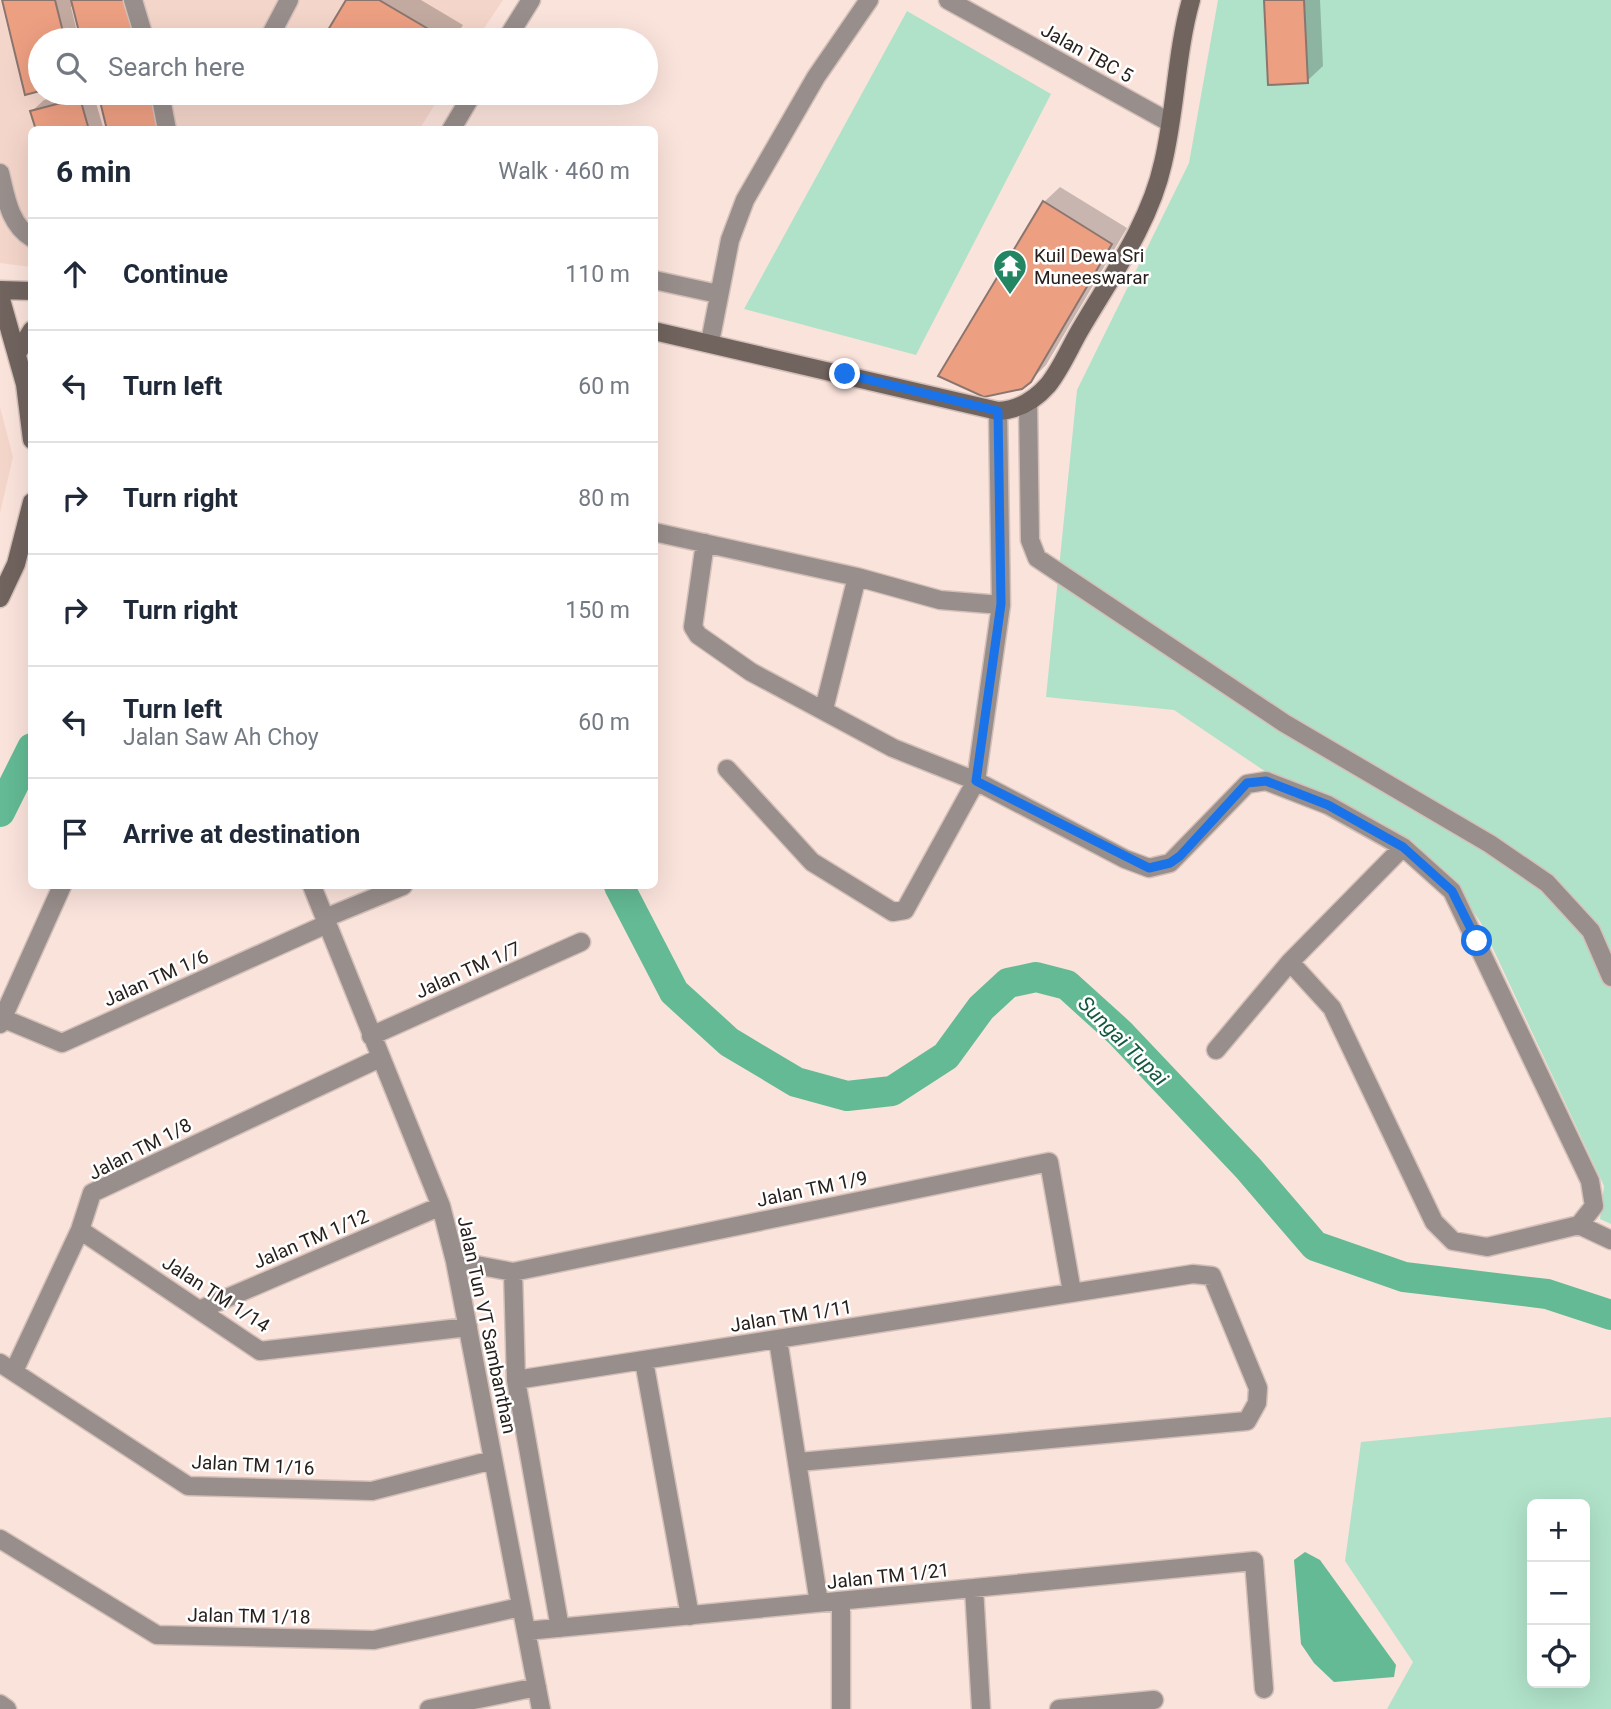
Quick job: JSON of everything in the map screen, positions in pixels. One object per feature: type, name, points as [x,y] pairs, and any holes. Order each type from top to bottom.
[{"type":"street","points":[[133,0],[141,28]]},
{"type":"street","points":[[274,28],[289,0]]},
{"type":"street","points":[[514,28],[531,0]]},
{"type":"street","points":[[710,342],[730,240],[745,200],[816,77],[869,0]]},
{"type":"street","name":"Jalan TBC 5","points":[[948,0],[1169,122]]},
{"type":"street","points":[[658,332],[998,411],[1014,410],[1028,402],[1048,384],[1124,256],[1156,190],[1164,161],[1182,34],[1191,0]]},
{"type":"street","points":[[162,105],[166,126]]},
{"type":"street","points":[[452,126],[466,105]]},
{"type":"street","points":[[0,173],[9,210],[28,236]]},
{"type":"street","points":[[658,281],[718,293]]},
{"type":"street","points":[[0,290],[28,291]]},
{"type":"street","points":[[0,296],[18,352],[28,408]]},
{"type":"street","points":[[18,352],[28,336]]},
{"type":"street","points":[[0,337],[25,384]]},
{"type":"street","points":[[1028,402],[1030,540],[1037,558],[1284,723],[1490,844],[1547,883],[1591,931],[1611,977]]},
{"type":"street","points":[[727,768],[825,873],[899,913],[905,910],[976,781],[1001,604],[998,411]]},
{"type":"street","points":[[0,598],[16,564],[28,518]]},
{"type":"street","points":[[658,533],[857,577],[940,600],[1001,604]]},
{"type":"street","points":[[705,543],[695,631],[751,672],[893,748],[976,781],[1149,868],[1170,863],[1180,856],[1247,783],[1266,781],[1328,805],[1403,847],[1452,891],[1590,1181],[1594,1206],[1579,1226]]},
{"type":"street","points":[[824,709],[857,577]]},
{"type":"street","points":[[1216,1049],[1290,962],[1403,847]]},
{"type":"street","points":[[1,1021],[61,889]]},
{"type":"street","name":"Jalan Tun VT Sambanthan","points":[[313,889],[441,1206],[455,1261],[541,1709]]},
{"type":"street","name":"Jalan TM 1/6","points":[[1,1021],[62,1043],[396,889]]},
{"type":"street","name":"Jalan TM 1/7","points":[[371,1036],[581,942]]},
{"type":"street","points":[[1290,962],[1332,1007],[1434,1222],[1453,1241],[1487,1247],[1579,1226],[1611,1240]]},
{"type":"street","name":"Jalan TM 1/8","points":[[7,1367],[80,1230],[92,1193],[380,1058]]},
{"type":"street","name":"Jalan TM 1/9","points":[[455,1261],[513,1272],[1049,1162],[1072,1292]]},
{"type":"street","name":"Jalan TM 1/12","points":[[199,1310],[441,1206]]},
{"type":"street","name":"Jalan TM 1/14","points":[[80,1230],[260,1351],[468,1327]]},
{"type":"street","points":[[513,1272],[516,1380],[560,1629]]},
{"type":"street","name":"Jalan TM 1/11","points":[[516,1380],[1193,1274],[1212,1276],[1258,1388],[1257,1403],[1247,1421],[799,1462]]},
{"type":"street","points":[[778,1340],[819,1604]]},
{"type":"street","points":[[643,1361],[690,1616]]},
{"type":"street","name":"Jalan TM 1/16","points":[[7,1367],[188,1486],[372,1491],[493,1460]]},
{"type":"street","name":"Jalan TM 1/18","points":[[0,1539],[157,1635],[374,1640],[520,1606]]},
{"type":"street","name":"Jalan TM 1/21","points":[[526,1631],[1254,1562],[1264,1689]]},
{"type":"street","points":[[974,1588],[981,1709]]},
{"type":"street","points":[[841,1601],[841,1709]]},
{"type":"street","points":[[429,1709],[537,1687]]},
{"type":"street","points":[[1059,1709],[1154,1700]]},
{"type":"street","points":[[0,1704],[7,1709]]},
{"type":"shaded area","points":[[0,0],[25,94],[28,93],[28,105],[53,105],[30,111],[35,126],[28,126],[28,267],[0,263]]},
{"type":"shaded area","points":[[55,0],[71,0],[78,28],[62,28]]},
{"type":"shaded area","points":[[124,0],[346,0],[329,28],[132,28]]},
{"type":"shaded area","points":[[379,0],[503,0],[484,28],[427,28]]},
{"type":"shaded area","points":[[1218,0],[1611,0],[1611,1224],[1600,1219],[1604,1186],[1481,923],[1451,879],[1382,823],[1317,791],[1269,774],[1174,710],[1046,697],[1077,390],[1189,163]]},
{"type":"shaded area","points":[[907,11],[1051,94],[916,355],[744,309]]},
{"type":"shaded area","points":[[82,105],[101,105],[106,126],[88,126]]},
{"type":"shaded area","points":[[156,105],[435,105],[421,126],[162,126]]},
{"type":"shaded area","points":[[0,407],[13,457],[0,513]]},
{"type":"shaded area","points":[[1611,1417],[1611,1709],[1387,1709],[1413,1662],[1345,1561],[1361,1442]]},
{"type":"shaded area","points":[[1305,1552],[1320,1560],[1396,1665],[1394,1677],[1334,1682],[1314,1663],[1301,1644],[1294,1560]]},
{"type":"building","points":[[2,0],[55,0],[62,28],[28,28],[28,94],[25,95]]},
{"type":"building","points":[[71,0],[124,0],[132,28],[78,28]]},
{"type":"building","points":[[346,0],[379,0],[427,28],[329,28]]},
{"type":"building","points":[[1264,0],[1304,0],[1308,83],[1268,85]]},
{"type":"building","points":[[53,105],[82,105],[88,126],[35,126],[30,111]]},
{"type":"building","points":[[101,105],[156,105],[162,126],[106,126]]},
{"type":"building","points":[[1043,201],[1112,244],[1031,382],[1022,389],[984,397],[938,376]]},
{"type":"waterway","name":"Sungai Tupai","points":[[0,812],[28,756]]},
{"type":"waterway","name":"Sungai Tupai","points":[[621,889],[674,992],[729,1042],[796,1082],[847,1096],[892,1091],[946,1056],[981,1008],[1008,983],[1036,977],[1067,985],[1120,1033],[1248,1168],[1315,1246],[1404,1277],[1547,1294],[1611,1315]]},
{"type":"place","name":"Kuil Dewa Sri Muneeswarar","points":[[1010,296]]},
{"type":"route","points":[[845,374],[998,411],[1001,604],[976,781],[1125,859],[1149,868],[1170,863],[1180,856],[1247,783],[1266,781],[1281,785],[1375,828],[1403,847],[1452,891],[1477,941]]}]
